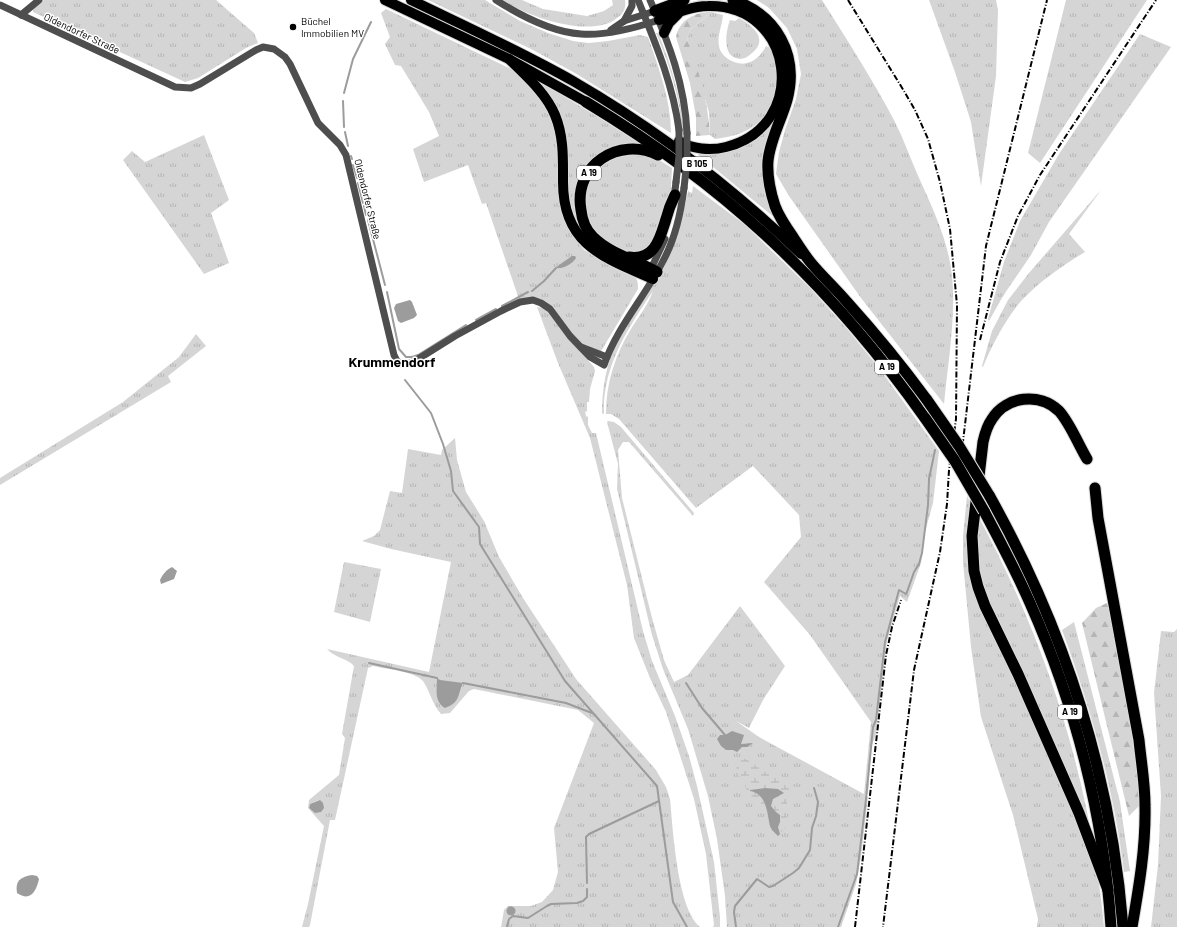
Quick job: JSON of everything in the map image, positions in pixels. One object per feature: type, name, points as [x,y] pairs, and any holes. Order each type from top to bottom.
[{"type":"highway","points":[[385,0],[508,59],[586,102]]},
{"type":"highway","name":"B 105","points":[[411,0],[572,80],[630,116],[664,139],[716,179],[761,216],[812,264]]},
{"type":"highway","points":[[652,15],[684,0]]},
{"type":"highway","points":[[733,0],[758,11],[768,21],[783,41],[787,51],[791,78],[789,92],[770,149],[768,178],[771,193],[780,219],[812,264]]},
{"type":"highway","points":[[630,116],[638,116],[685,145],[696,148],[714,149],[730,146],[751,136],[760,128],[773,112],[778,102],[781,89],[782,67],[775,46],[763,28],[756,21],[744,14],[730,8],[706,6],[652,15]]},
{"type":"highway","points":[[664,33],[669,23],[682,11]]},
{"type":"highway","points":[[508,59],[537,88],[547,100],[555,114],[560,129],[563,147],[564,202],[566,212],[572,226],[587,245],[596,252],[652,274]]},
{"type":"highway","name":"A 19","points":[[586,102],[640,136],[682,166],[746,218],[793,262],[824,293],[873,348],[955,461],[984,510],[1030,604],[1046,642],[1067,701],[1088,778],[1099,832],[1108,890],[1111,927]]},
{"type":"highway","name":"A 19","points":[[652,274],[605,246],[593,237],[586,228],[580,204],[580,194],[583,182],[600,160],[611,153],[622,149],[645,149],[682,166]]},
{"type":"highway","name":"A 19","points":[[624,256],[636,258],[644,256],[655,248],[675,195]]},
{"type":"highway","name":"A 19","points":[[812,264],[871,328],[927,400],[959,446],[989,495],[1040,596],[1062,650],[1079,698],[1094,754],[1108,813],[1118,876],[1123,927]]},
{"type":"highway","points":[[1087,459],[1065,418],[1047,402],[1035,399],[1022,399],[1011,402],[1001,408],[992,417],[986,428],[983,442],[972,536],[972,553],[974,571],[985,606],[1018,674],[1079,812],[1108,890]]},
{"type":"highway","points":[[1095,488],[1098,518],[1139,740],[1143,777],[1145,805],[1143,848],[1132,927]]},
{"type":"street","points":[[21,15],[39,0]]},
{"type":"street","points":[[496,0],[520,14],[553,28],[581,34],[609,32],[647,24],[652,15],[650,0]]},
{"type":"street","points":[[624,21],[632,6],[632,0]]},
{"type":"street","points":[[638,0],[652,15],[664,33],[679,76],[685,104],[687,133],[687,161],[684,188],[674,234],[668,251],[652,274]]},
{"type":"street","name":"Oldendorfer Straße","points":[[0,5],[175,87],[185,88],[200,84],[248,54],[263,48],[274,49],[280,52],[294,71],[318,123],[340,145],[346,155],[394,355],[397,361],[401,364],[407,364],[415,361],[455,336],[507,308],[520,302],[533,300],[542,303],[550,310],[590,358],[604,365],[607,356],[581,347]]},
{"type":"street","points":[[609,32],[624,21],[652,15]]},
{"type":"street","points":[[647,24],[652,15]]},
{"type":"street","points":[[607,356],[646,288],[652,274],[666,235],[675,195],[679,156],[679,130],[676,111],[668,76],[647,24]]},
{"type":"green space","points":[[44,0],[216,0],[254,33],[258,43],[246,48],[198,78],[185,82],[33,12],[33,9]]},
{"type":"green space","points":[[428,0],[485,0],[520,21],[548,33],[573,41],[589,43],[640,35],[648,37],[667,97],[671,133],[575,73],[533,50]]},
{"type":"green space","points":[[503,0],[522,0],[543,9],[587,16],[604,11],[613,5],[612,0],[625,0],[625,6],[624,10],[617,18],[606,24],[577,26],[543,19],[514,7]]},
{"type":"green space","points":[[700,0],[717,0],[733,2],[758,15],[775,36],[781,48],[787,74],[786,88],[768,146],[765,170],[768,194],[776,217],[775,218],[696,153],[696,150],[718,150],[738,146],[755,137],[769,124],[778,109],[783,92],[785,74],[782,57],[776,40],[765,24],[756,16],[740,7],[718,1],[705,1],[664,12],[687,3]]},
{"type":"green space","points":[[757,0],[822,0],[869,75],[898,129],[935,213],[950,262],[953,307],[944,404],[861,298],[789,196],[776,174],[779,152],[796,99],[801,74],[797,49],[787,28],[769,8]]},
{"type":"green space","points":[[929,0],[996,0],[998,10],[996,76],[981,186],[971,122]]},
{"type":"green space","points":[[1066,0],[1147,0],[1040,163],[1028,153]]},
{"type":"green space","points":[[386,9],[511,69],[522,76],[536,90],[554,119],[560,149],[559,195],[563,215],[571,234],[584,250],[634,276],[638,282],[638,289],[600,353],[581,347],[541,303],[520,302],[486,203],[482,204],[468,165],[424,182],[413,149],[439,136],[429,112],[401,66],[395,65],[385,44],[390,37],[381,13]]},
{"type":"green space","points":[[705,12],[711,12],[690,30],[687,39],[702,86],[709,122],[710,135],[696,136],[696,117],[690,83],[676,37],[680,26],[689,18]]},
{"type":"green space","points":[[711,12],[723,15],[719,35],[719,46],[725,57],[734,62],[745,64],[755,60],[763,52],[766,46],[771,49],[774,55],[777,70],[776,87],[773,100],[762,119],[747,131],[728,137],[715,139],[710,135],[709,112],[687,39],[690,30]]},
{"type":"green space","points":[[739,18],[754,29],[759,38],[757,48],[748,56],[740,59],[730,54],[726,43],[730,20],[735,21]]},
{"type":"green space","points":[[656,33],[658,33],[663,45],[675,81],[683,118],[684,131],[682,130],[679,105],[673,81]]},
{"type":"green space","points":[[1140,34],[1171,47],[1049,222],[1031,255],[1003,296],[989,321],[988,319],[1004,262],[1020,221],[1059,154]]},
{"type":"green space","points":[[535,79],[639,143],[623,144],[609,149],[580,177],[576,188],[574,202],[582,236],[568,209],[566,147]]},
{"type":"green space","points":[[204,135],[229,200],[211,213],[229,263],[204,274],[123,160],[132,151],[145,162]]},
{"type":"green space","points":[[636,152],[656,158],[672,168],[671,187],[673,189],[651,248],[630,255],[602,240],[592,231],[583,202],[589,178],[598,166],[610,158]]},
{"type":"green space","points":[[693,186],[744,224],[810,288],[847,329],[879,368],[939,451],[933,503],[925,532],[921,563],[907,602],[900,596],[887,641],[876,734],[871,748],[868,794],[865,794],[868,797],[861,857],[856,884],[841,927],[727,927],[725,896],[717,839],[708,796],[688,729],[663,669],[652,635],[617,489],[618,464],[607,422],[608,421],[614,422],[621,427],[694,513],[693,516],[629,442],[623,442],[618,450],[622,498],[652,618],[664,660],[674,682],[688,675],[740,606],[785,666],[763,700],[749,728],[736,721],[759,737],[864,794],[871,722],[810,635],[764,582],[801,537],[799,515],[753,466],[696,508],[619,419],[611,414],[606,414],[606,403],[610,380],[616,359],[625,339],[646,306],[653,291],[618,349],[607,380],[604,414],[602,413],[605,377],[613,350],[622,332],[664,267],[679,230],[688,191],[692,193]]},
{"type":"green space","points":[[1101,190],[1069,234],[1085,252],[1036,286],[1022,300],[1010,315],[1000,332],[983,367],[982,366],[992,331],[1008,300],[1029,273]]},
{"type":"green space","points":[[537,307],[547,311],[568,338],[594,367],[595,371],[590,389],[589,402],[587,402],[587,411],[585,412],[586,416],[588,417],[588,425],[592,433],[596,433],[643,631],[652,661],[675,716],[689,756],[697,786],[714,862],[720,927],[713,927],[706,854],[694,799],[666,712],[634,638],[627,585],[590,438],[558,363]]},
{"type":"green space","points":[[196,334],[206,346],[168,376],[171,382],[0,485],[0,478],[123,402],[179,357]]},
{"type":"green space","points":[[455,438],[457,460],[466,492],[484,521],[499,557],[523,598],[576,679],[656,770],[666,787],[670,799],[681,886],[692,917],[700,927],[501,927],[504,910],[508,906],[531,906],[542,902],[553,890],[558,872],[554,828],[594,723],[578,710],[474,689],[469,691],[450,713],[441,714],[435,706],[423,681],[419,678],[399,671],[373,666],[368,668],[335,820],[330,820],[310,925],[309,927],[302,927],[324,826],[308,808],[309,800],[339,775],[345,738],[342,734],[354,666],[327,649],[429,672],[451,562],[362,541],[374,536],[380,530],[390,491],[402,493],[408,449],[441,455],[442,450]],"holes":[[[319,800],[316,813],[309,808],[310,804]]]},
{"type":"green space","points":[[967,496],[994,547],[1018,598],[1040,651],[1059,704],[1075,758],[1087,814],[1097,870],[1104,927],[1037,927],[1038,919],[1013,815],[981,717],[971,647],[963,562],[963,536]]},
{"type":"green space","points":[[344,562],[381,569],[370,622],[334,612]]},
{"type":"green space","points":[[1109,602],[1132,735],[1141,804],[1129,816],[1082,623],[1096,608]]},
{"type":"green space","points":[[1074,622],[1120,802],[1130,871],[1124,872],[1120,841],[1108,780],[1083,689],[1062,630]]},
{"type":"green space","points":[[1177,629],[1177,927],[1151,927],[1158,865],[1161,796],[1154,693],[1161,631],[1174,632]]},
{"type":"green space","points":[[740,757],[748,760],[768,774],[775,776],[791,787],[790,796],[787,803],[786,826],[780,834],[778,827],[780,815],[771,806],[773,799],[784,793],[772,788],[750,790],[758,795],[763,801],[768,817],[762,805],[748,793],[737,772],[735,760]]},
{"type":"shaded area","points":[[572,256],[575,256],[576,258],[570,264],[562,268],[556,268],[559,265]]},
{"type":"shaded area","points":[[410,300],[417,315],[414,318],[401,323],[398,321],[394,308],[396,304]]},
{"type":"shaded area","points":[[172,567],[177,571],[174,579],[161,584],[160,580],[162,576]]},
{"type":"shaded area","points":[[437,678],[440,680],[463,683],[456,701],[445,708],[441,705],[438,699]]},
{"type":"shaded area","points":[[732,731],[744,735],[741,744],[753,743],[747,747],[742,747],[737,752],[733,750],[726,750],[721,746],[717,739],[720,735],[725,735]]},
{"type":"shaded area","points":[[765,788],[778,789],[784,793],[773,799],[771,806],[780,815],[778,827],[780,834],[778,836],[770,826],[767,810],[763,800],[756,793],[750,791]]},
{"type":"shaded area","points":[[320,800],[323,803],[324,808],[321,812],[315,813],[309,808],[310,804]]},
{"type":"shaded area","points":[[32,875],[37,876],[39,879],[34,892],[29,896],[22,896],[17,893],[17,885],[19,880]]},
{"type":"shaded area","points":[[511,906],[516,911],[511,916],[506,911]]},
{"type":"waterway","points":[[344,93],[353,59],[371,22]]},
{"type":"waterway","points":[[343,101],[344,127]]},
{"type":"waterway","points":[[345,132],[348,146]]},
{"type":"waterway","points":[[353,165],[357,178]]},
{"type":"waterway","points":[[358,183],[363,203]]},
{"type":"waterway","points":[[364,206],[366,215]]},
{"type":"waterway","points":[[368,220],[385,285]]},
{"type":"waterway","points":[[532,291],[556,268]]},
{"type":"waterway","points":[[387,292],[399,349],[406,357],[418,355],[466,325]]},
{"type":"waterway","points":[[502,306],[528,292]]},
{"type":"waterway","points":[[476,320],[496,309]]},
{"type":"waterway","points":[[405,380],[431,413],[443,444],[451,471],[453,491],[479,527],[480,544],[565,681],[657,786],[673,902],[687,927]]},
{"type":"waterway","points":[[838,927],[857,874],[873,727],[876,720],[885,642],[899,590],[906,594],[914,572],[919,564],[922,553],[928,505],[929,479],[935,450]]},
{"type":"waterway","points":[[369,663],[437,678]]},
{"type":"waterway","points":[[463,683],[566,703],[592,713]]},
{"type":"waterway","points":[[686,683],[702,708],[725,735]]},
{"type":"waterway","points":[[736,927],[734,912],[735,906],[757,879],[769,887],[773,886],[799,868],[810,850],[812,828],[818,802],[814,788]]},
{"type":"waterway","points":[[587,883],[586,837],[589,834],[659,801]]},
{"type":"waterway","points":[[507,927],[509,919],[513,916],[528,918],[551,904],[577,903],[583,901],[587,897],[587,889]]},
{"type":"railway","points":[[848,0],[915,110],[928,139],[940,182],[950,229],[957,305],[956,419],[949,470],[947,504],[940,552],[914,670],[883,927]]},
{"type":"railway","points":[[960,467],[986,246],[1047,0]]},
{"type":"railway","points":[[980,340],[1000,262],[1018,216],[1040,175],[1156,0]]},
{"type":"railway","points":[[855,927],[886,655],[892,627],[901,600]]},
{"type":"place","name":"Büchel Immobilien MV","points":[[293,27]]},
{"type":"district","name":"Krummendorf","points":[[392,362]]}]
